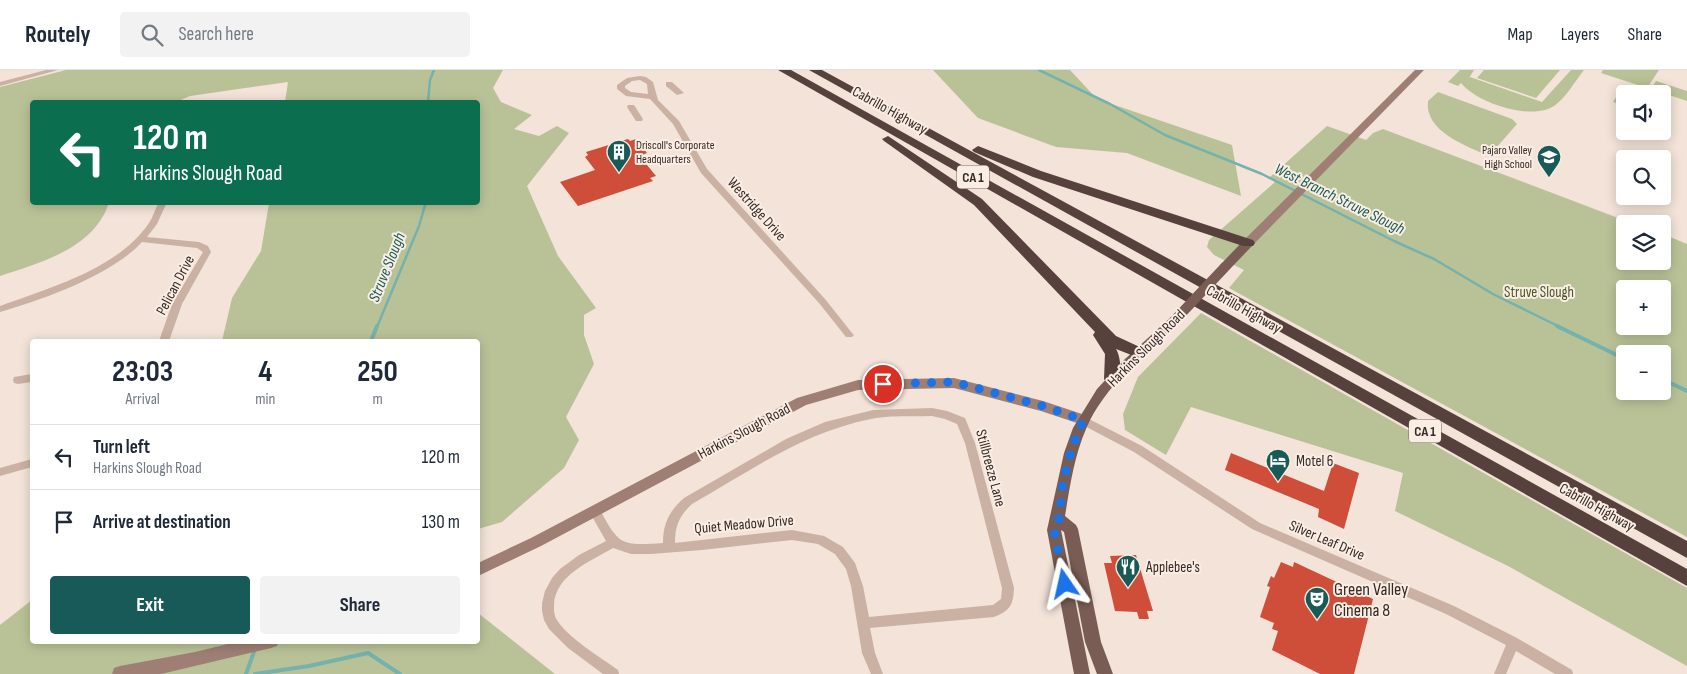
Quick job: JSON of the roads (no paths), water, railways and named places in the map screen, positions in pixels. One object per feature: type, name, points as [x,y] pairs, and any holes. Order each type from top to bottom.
[{"type":"highway","name":"Cabrillo Highway","points":[[783,70],[1687,578]]},
{"type":"highway","name":"Cabrillo Highway","points":[[814,70],[1687,550]]},
{"type":"highway","points":[[808,84],[971,196],[1111,340],[1139,353]]},
{"type":"highway","points":[[847,88],[886,104],[958,141],[1015,166],[1248,243]]},
{"type":"highway","points":[[1038,265],[1104,340],[1112,354],[1112,378]]},
{"type":"main road","name":"Harkins Slough Road","points":[[480,569],[595,511],[802,401],[858,385],[954,382],[1043,406],[1083,420],[1112,378],[1175,320],[1261,229],[1420,70]]},
{"type":"main road","points":[[1082,674],[1054,530],[1059,519],[1063,482],[1072,448],[1083,420]]},
{"type":"main road","points":[[1059,519],[1071,529],[1093,642],[1105,674]]},
{"type":"main road","points":[[120,674],[196,660],[259,644]]},
{"type":"street","points":[[0,84],[49,71]]},
{"type":"street","points":[[669,84],[680,93]]},
{"type":"street","name":"Westridge Drive","points":[[653,97],[676,123],[693,156],[704,171],[822,302],[849,335]]},
{"type":"street","points":[[631,107],[639,119]]},
{"type":"street","points":[[0,309],[77,281],[109,262],[140,239],[155,220],[162,205]]},
{"type":"street","name":"Pelican Drive","points":[[140,239],[199,245],[208,252],[177,304],[165,339]]},
{"type":"street","points":[[18,380],[30,378]]},
{"type":"street","name":"Stillbreeze Lane","points":[[669,548],[669,532],[672,520],[679,509],[688,501],[804,435],[848,419],[884,413],[932,412],[952,417],[963,424],[970,443],[1008,588],[1007,602],[994,611],[863,623]]},
{"type":"street","name":"Silver Leaf Drive","points":[[1083,420],[1138,449],[1256,526],[1450,610],[1513,642],[1567,674]]},
{"type":"street","points":[[0,472],[30,464]]},
{"type":"street","points":[[595,511],[614,542],[560,576],[550,595],[548,607],[554,626],[613,674]]},
{"type":"street","name":"Quiet Meadow Drive","points":[[614,542],[624,548],[636,550],[792,535],[819,539],[840,552],[851,565],[858,581],[867,650],[874,673]]},
{"type":"street","points":[[1500,674],[1513,642]]},
{"type":"waterway","name":"Struve Slough","points":[[428,100],[430,80],[434,70]]},
{"type":"waterway","name":"West Branch Struve Slough","points":[[1039,70],[1110,104],[1165,135],[1262,174],[1394,241],[1434,259],[1493,294],[1560,327]]},
{"type":"waterway","name":"Struve Slough","points":[[377,327],[419,226],[425,205]]},
{"type":"waterway","name":"Struve Slough","points":[[372,339],[377,326]]},
{"type":"waterway","name":"West Branch Struve Slough","points":[[1557,326],[1616,355]]},
{"type":"waterway","name":"West Branch Struve Slough","points":[[1671,383],[1687,391]]},
{"type":"waterway","name":"Struve Slough","points":[[246,674],[255,649]]},
{"type":"waterway","points":[[255,674],[309,666],[368,653],[400,674]]},
{"type":"place","name":"Driscoll's Corporate Headquarters","points":[[619,173]]},
{"type":"place","name":"Pajaro Valley High School","points":[[1549,178]]},
{"type":"place","name":"Motel 6","points":[[1278,482]]},
{"type":"place","name":"Applebee's","points":[[1128,588]]},
{"type":"place","name":"Green Valley Cinema 8","points":[[1317,620]]}]
